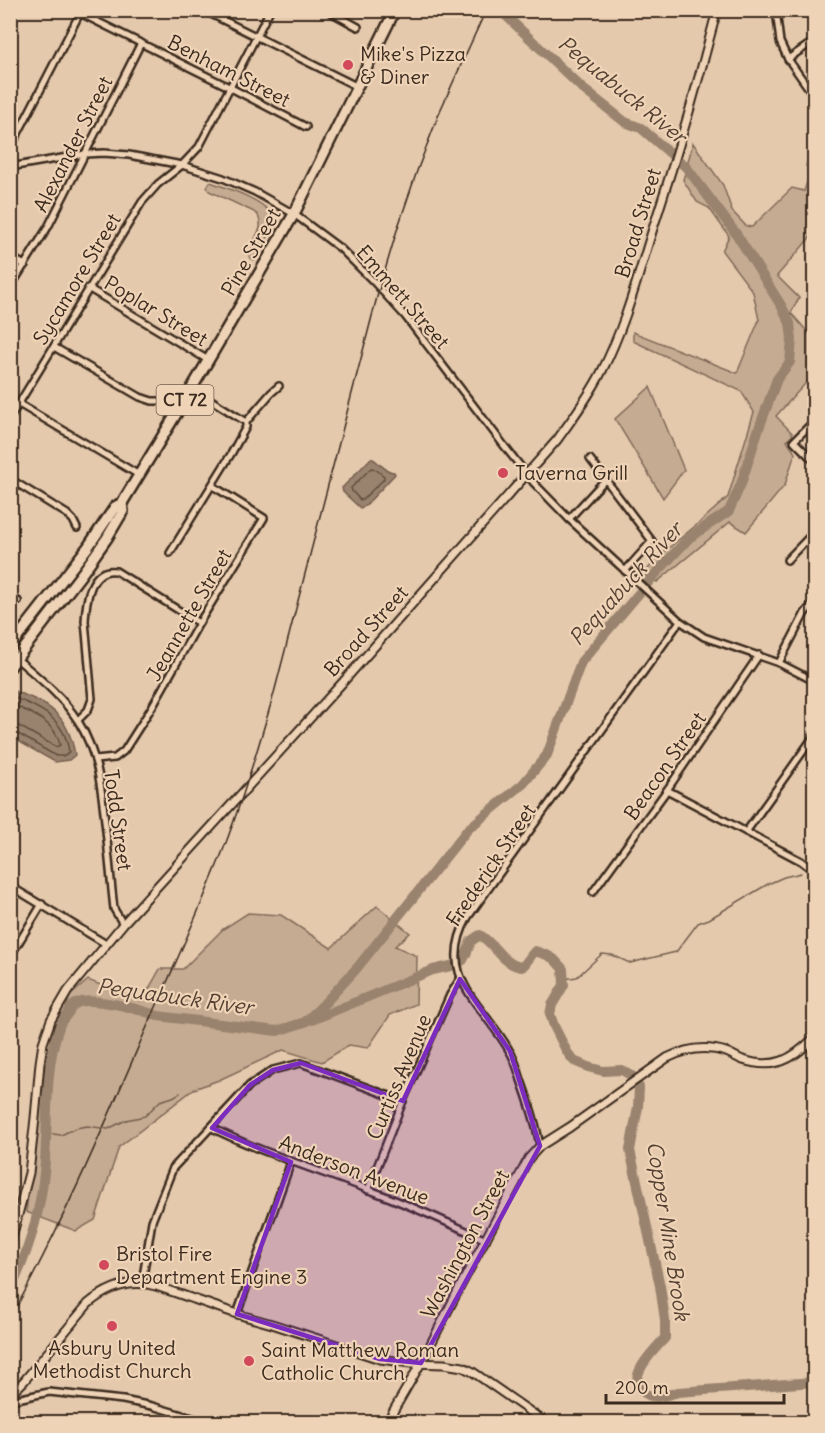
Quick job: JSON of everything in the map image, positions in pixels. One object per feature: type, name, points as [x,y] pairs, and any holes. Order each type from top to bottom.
[{"type":"highway","name":"Pine Street","points":[[10,647],[88,547],[115,507],[122,503],[192,388],[294,214],[394,10]]},
{"type":"highway","name":"Pine Street","points":[[14,656],[107,538],[123,511],[122,503]]},
{"type":"highway","name":"CT 72","points":[[10,667],[14,656]]},
{"type":"main road","name":"Broad Street","points":[[10,1245],[29,1173],[43,1042],[51,1020],[68,992],[123,924],[349,675],[527,474],[584,402],[601,372],[627,313],[679,147],[717,10]]},
{"type":"main road","points":[[540,1146],[667,1058],[682,1051],[701,1048],[716,1050],[747,1061],[767,1064],[781,1062],[794,1056],[814,1038]]},
{"type":"main road","name":"Washington Street","points":[[387,1422],[530,1158],[540,1146]]},
{"type":"main road","points":[[10,1397],[88,1304],[115,1287],[142,1283],[380,1359],[463,1367],[545,1422]]},
{"type":"street","points":[[92,18],[96,10]]},
{"type":"street","points":[[204,10],[356,86]]},
{"type":"street","name":"Sycamore Street","points":[[10,418],[141,202],[199,147],[270,10]]},
{"type":"street","points":[[327,10],[358,27]]},
{"type":"street","points":[[776,10],[780,42],[814,96]]},
{"type":"street","points":[[10,149],[77,12]]},
{"type":"street","name":"Benham Street","points":[[77,12],[306,127]]},
{"type":"street","points":[[788,58],[814,41]]},
{"type":"street","name":"Alexander Street","points":[[10,288],[48,227],[141,43]]},
{"type":"street","name":"Emmett Street","points":[[10,167],[85,154],[118,154],[182,165],[223,178],[255,192],[294,214],[341,249],[374,282],[405,316],[527,474],[569,519],[680,621],[704,637],[779,663],[814,681]]},
{"type":"street","points":[[10,257],[25,265]]},
{"type":"street","name":"Poplar Street","points":[[88,288],[208,360]]},
{"type":"street","points":[[54,347],[140,398],[158,401]]},
{"type":"street","points":[[170,553],[213,486],[246,427],[246,422],[279,386]]},
{"type":"street","points":[[192,388],[246,422]]},
{"type":"street","points":[[19,404],[139,475]]},
{"type":"street","points":[[814,421],[794,441],[814,461]]},
{"type":"street","points":[[590,459],[652,541],[625,571]]},
{"type":"street","points":[[10,478],[67,514],[77,528]]},
{"type":"street","points":[[569,519],[605,480]]},
{"type":"street","name":"Jeannette Street","points":[[95,760],[115,758],[123,752],[264,518],[213,486]]},
{"type":"street","points":[[787,560],[814,532]]},
{"type":"street","points":[[78,720],[88,710],[92,699],[85,621],[87,601],[93,583],[100,574],[108,570],[116,571],[199,623]]},
{"type":"street","points":[[10,598],[18,600]]},
{"type":"street","points":[[779,663],[805,613],[814,605]]},
{"type":"street","name":"Frederick Street","points":[[540,1146],[529,1104],[510,1051],[460,979],[456,957],[458,940],[468,917],[680,621]]},
{"type":"street","name":"Todd Street","points":[[14,656],[50,687],[78,720],[95,760],[101,783],[114,909],[123,924]]},
{"type":"street","name":"Beacon Street","points":[[593,892],[667,790],[759,656]]},
{"type":"street","points":[[747,832],[814,736]]},
{"type":"street","points":[[667,790],[801,861],[814,871]]},
{"type":"street","points":[[10,886],[106,944]]},
{"type":"street","points":[[10,957],[42,904]]},
{"type":"street","name":"Curtiss Avenue","points":[[368,1190],[403,1101],[450,995],[460,979]]},
{"type":"street","points":[[142,1283],[152,1221],[170,1174],[250,1085],[273,1070],[301,1063],[403,1101]]},
{"type":"street","name":"Anderson Avenue","points":[[212,1128],[239,1141],[368,1190],[486,1240]]},
{"type":"street","points":[[237,1314],[291,1162]]},
{"type":"street","points":[[10,1397],[17,1399],[49,1392],[123,1400],[206,1422]]},
{"type":"highlighted area","points":[[460,979],[510,1051],[540,1146],[421,1363],[380,1359],[237,1314],[291,1162],[212,1128],[250,1085],[273,1070],[301,1063],[403,1101]]},
{"type":"shaded area","points":[[814,138],[814,233],[777,276],[799,298],[791,313],[814,339],[814,374],[776,416],[793,434],[787,441],[795,453],[785,485],[746,532],[730,522],[657,582],[643,575],[659,556],[728,497],[754,412],[741,391],[633,341],[633,332],[737,373],[759,320],[753,292],[722,251],[729,236],[709,208],[697,202],[683,180],[693,143],[723,185],[732,211],[746,226],[752,227],[792,188],[804,191],[811,170],[806,166]]},
{"type":"shaded area","points":[[210,182],[258,202],[272,215],[273,222],[270,232],[254,260],[248,254],[260,228],[258,215],[209,191],[207,187]]},
{"type":"shaded area","points":[[650,387],[684,470],[663,498],[615,419]]},
{"type":"shaded area","points":[[377,906],[410,933],[395,946],[417,956],[416,1004],[390,1015],[368,1048],[349,1045],[322,1062],[283,1050],[194,1089],[119,1147],[95,1220],[76,1231],[26,1212],[43,1074],[70,996],[88,980],[142,1001],[160,969],[183,969],[223,929],[248,913],[281,915],[331,948]]},
{"type":"water","points":[[371,458],[395,474],[365,506],[360,508],[343,492],[342,488]]},
{"type":"water","points":[[11,690],[46,705],[61,719],[72,741],[75,755],[69,760],[55,762],[11,737]]},
{"type":"waterway","name":"Pequabuck River","points":[[10,1291],[22,1263],[36,1218],[44,1173],[47,1099],[54,1044],[60,1025],[72,1007],[81,1002],[102,1002],[158,1016],[277,1031],[305,1022],[357,968],[468,829],[523,784],[547,755],[581,662],[689,538],[729,511],[741,484],[777,379],[790,362],[792,339],[790,323],[782,307],[737,235],[687,168],[641,128],[625,122],[583,89],[500,10]]},
{"type":"waterway","points":[[563,979],[577,977],[602,954],[612,955],[630,963],[676,952],[698,923],[709,919],[768,884],[801,873]]},
{"type":"waterway","name":"Copper Mine Brook","points":[[312,1020],[433,970],[455,965],[463,960],[471,941],[480,935],[504,958],[515,965],[522,967],[535,951],[554,959],[563,969],[564,985],[552,1005],[550,1014],[567,1052],[574,1061],[588,1067],[603,1071],[622,1070],[632,1076],[639,1087],[638,1107],[630,1150],[660,1286],[665,1320],[665,1338],[644,1363],[637,1378],[641,1390],[650,1396],[659,1397],[678,1392],[814,1382]]},
{"type":"waterway","points":[[45,1133],[61,1135],[87,1126],[108,1129],[126,1120],[145,1116],[160,1101],[180,1093]]},
{"type":"railway","points":[[10,1319],[64,1214],[197,914],[234,822],[274,693],[377,297],[397,230],[440,111],[486,10]]},
{"type":"place","name":"Mike's Pizza & Diner","points":[[348,65]]},
{"type":"place","name":"Taverna Grill","points":[[503,473]]},
{"type":"place","name":"Bristol Fire Department Engine 3","points":[[104,1265]]},
{"type":"place","name":"Asbury United Methodist Church","points":[[112,1326]]},
{"type":"place","name":"Saint Matthew Roman Catholic Church","points":[[249,1361]]}]
